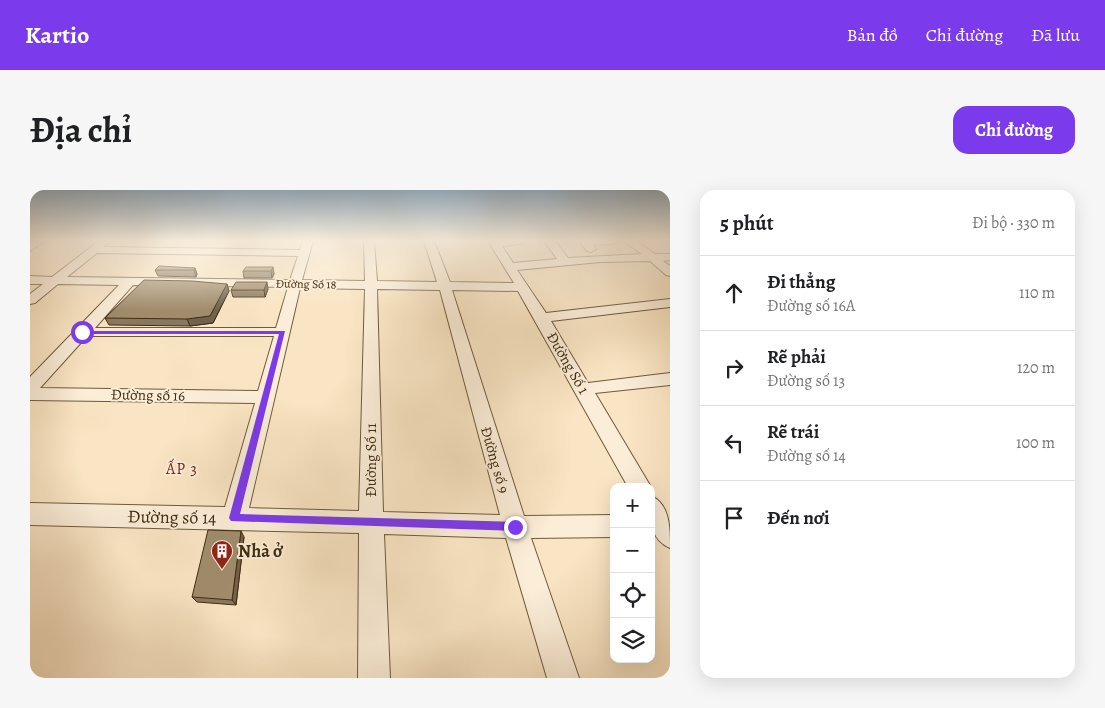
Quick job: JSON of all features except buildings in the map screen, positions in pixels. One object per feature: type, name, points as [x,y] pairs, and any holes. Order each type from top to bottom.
[{"type":"street","points":[[30,300],[76,264]]},
{"type":"street","points":[[234,518],[301,264]]},
{"type":"street","name":"Đường Số 11","points":[[370,264],[371,523],[374,678]]},
{"type":"street","name":"Đường số 9","points":[[437,264],[515,527],[563,678]]},
{"type":"street","name":"Đường Số 1","points":[[507,264],[542,318],[638,483]]},
{"type":"street","points":[[509,267],[545,264]]},
{"type":"street","points":[[660,264],[670,272]]},
{"type":"street","name":"Đường Số 18","points":[[30,280],[522,287]]},
{"type":"street","points":[[30,388],[130,281]]},
{"type":"street","points":[[542,318],[670,303]]},
{"type":"street","points":[[82,332],[282,332]]},
{"type":"street","points":[[583,389],[668,382]]},
{"type":"street","name":"Đường số 16","points":[[30,394],[266,397]]},
{"type":"street","name":"Đường số 14","points":[[30,514],[515,527],[610,526]]},
{"type":"place","name":"Nhà ở","points":[[222,570]]},
{"type":"district","name":"ẤP 3","points":[[182,468]]},
{"type":"route","points":[[82,332],[282,332],[234,518],[515,527]]}]
